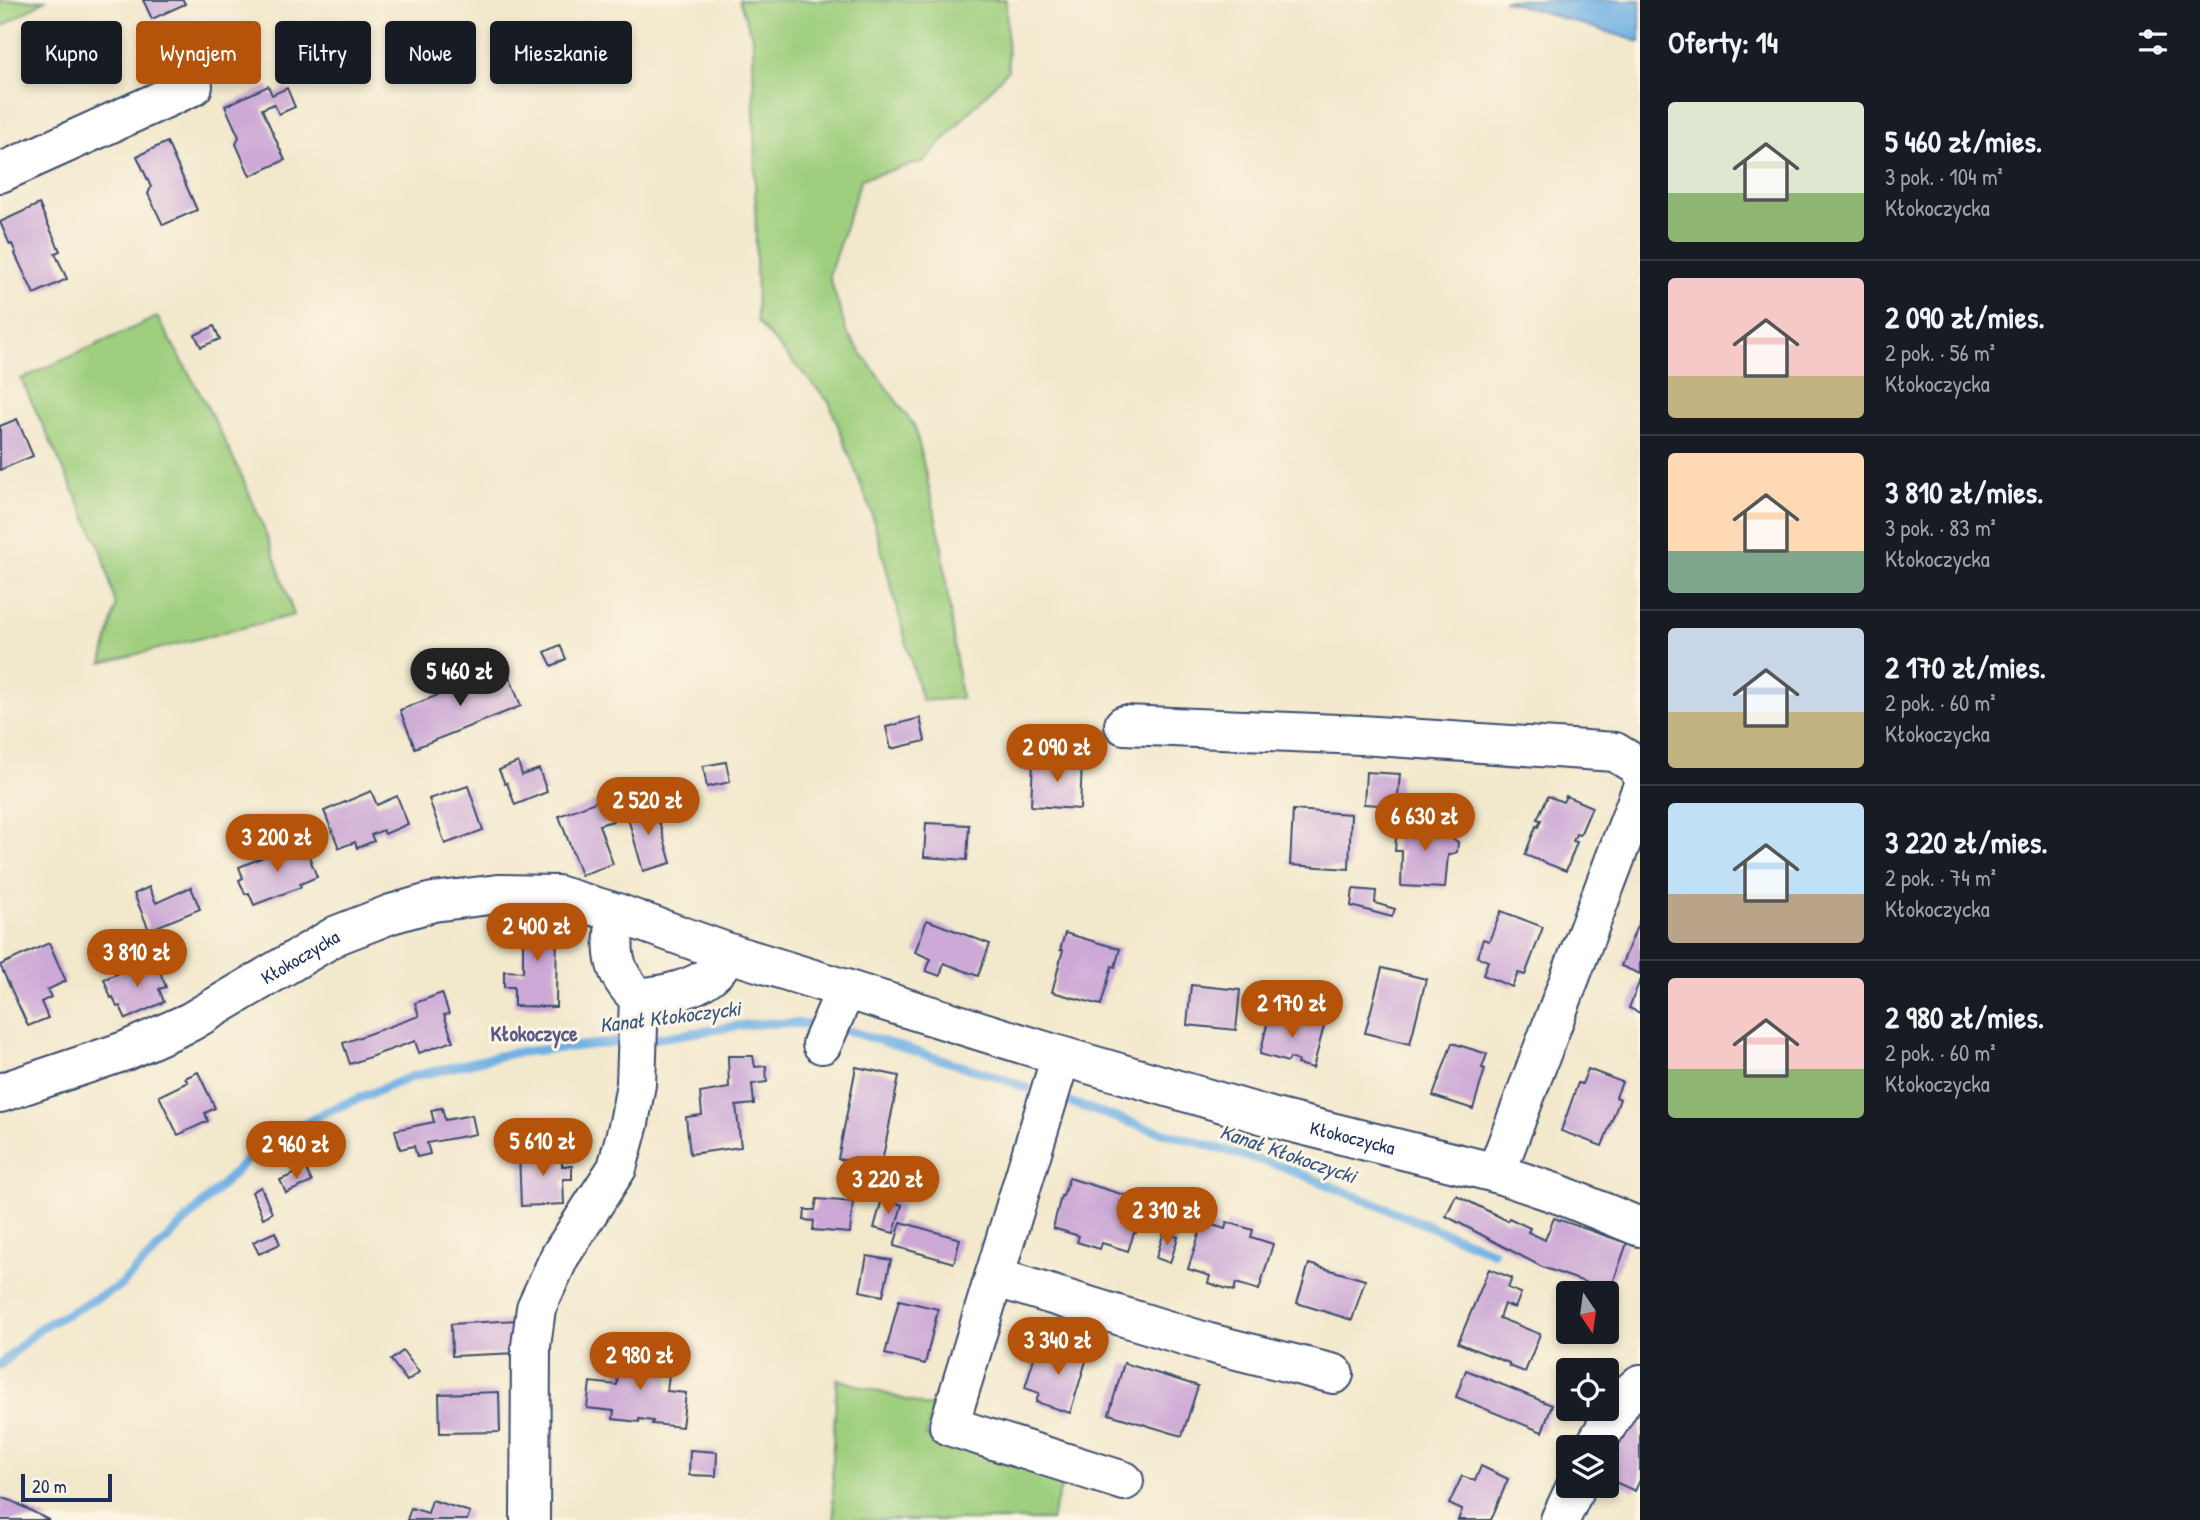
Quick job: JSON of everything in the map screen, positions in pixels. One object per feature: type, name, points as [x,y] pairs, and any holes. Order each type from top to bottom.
[{"type":"street","points":[[0,173],[193,86]]},
{"type":"street","points":[[1124,725],[1362,735],[1615,752],[1639,767],[1640,772]]},
{"type":"street","points":[[1496,1173],[1640,793]]},
{"type":"street","name":"Kłokoczycka","points":[[0,1093],[125,1051],[190,1022],[337,935],[412,908],[433,902],[498,894],[557,895],[617,913],[729,953],[1061,1056],[1278,1119],[1496,1173],[1561,1195],[1640,1227]]},
{"type":"street","points":[[530,1520],[531,1346],[536,1308],[560,1256],[617,1168],[636,1084],[638,1027],[616,962],[612,939],[617,913]]},
{"type":"street","points":[[638,1027],[666,994],[700,981],[714,972],[729,953]]},
{"type":"street","points":[[822,1044],[846,989]]},
{"type":"street","points":[[1061,1056],[949,1426],[1124,1481]]},
{"type":"street","points":[[994,1277],[1209,1343],[1334,1374]]},
{"type":"street","points":[[1601,1435],[1622,1399],[1640,1384]]},
{"type":"street","points":[[1560,1520],[1570,1498]]},
{"type":"green space","points":[[0,0],[45,0],[0,28]]},
{"type":"green space","points":[[739,0],[1006,0],[1008,70],[924,161],[861,179],[829,275],[847,333],[915,427],[941,541],[961,698],[922,701],[871,511],[829,402],[757,322],[753,39]]},
{"type":"green space","points":[[157,317],[239,470],[266,535],[294,615],[102,663],[116,606],[102,551],[21,379]]},
{"type":"green space","points":[[837,1379],[933,1408],[926,1436],[1064,1479],[1051,1520],[834,1520],[832,1463]]},
{"type":"water","points":[[1503,0],[1640,0],[1640,42]]},
{"type":"building","points":[[143,0],[183,0],[185,4],[152,19]]},
{"type":"building","points":[[268,86],[272,95],[287,88],[295,107],[279,114],[274,104],[262,109],[285,160],[250,176],[236,144],[239,137],[225,106]]},
{"type":"building","points":[[167,142],[197,210],[163,225],[148,194],[151,187],[137,156]]},
{"type":"building","points":[[39,204],[60,251],[55,253],[67,279],[34,294],[0,222]]},
{"type":"building","points":[[214,326],[220,339],[201,347],[195,335]]},
{"type":"building","points":[[17,419],[33,456],[0,470],[0,426]]},
{"type":"building","points":[[560,645],[566,659],[552,666],[545,652]]},
{"type":"building","points":[[506,668],[521,706],[415,748],[400,710]]},
{"type":"building","points":[[920,718],[925,741],[891,749],[886,727]]},
{"type":"building","points":[[1033,760],[1082,762],[1080,809],[1031,806]]},
{"type":"building","points":[[518,762],[522,775],[539,769],[547,792],[515,805],[499,770]]},
{"type":"building","points":[[726,762],[730,782],[707,787],[703,766]]},
{"type":"building","points":[[1366,772],[1400,774],[1397,806],[1364,804]]},
{"type":"building","points":[[468,786],[483,830],[445,844],[429,799]]},
{"type":"building","points":[[371,791],[377,805],[397,796],[408,824],[385,834],[383,830],[371,835],[374,841],[357,848],[355,842],[339,848],[324,811]]},
{"type":"building","points":[[1548,796],[1563,802],[1566,796],[1592,807],[1580,835],[1576,834],[1573,841],[1577,842],[1566,871],[1525,855],[1541,820],[1537,819]]},
{"type":"building","points":[[605,798],[613,821],[599,825],[613,864],[581,875],[559,816]]},
{"type":"building","points":[[654,804],[671,863],[643,871],[626,811]]},
{"type":"building","points":[[1293,810],[1351,814],[1349,869],[1290,865]]},
{"type":"building","points":[[1423,816],[1431,817],[1437,824],[1436,827],[1449,828],[1449,836],[1458,842],[1457,852],[1448,855],[1445,888],[1401,886],[1402,851],[1395,851],[1397,825],[1418,825]]},
{"type":"building","points":[[926,823],[969,825],[967,860],[924,857]]},
{"type":"building","points":[[304,844],[317,877],[300,884],[301,887],[254,905],[239,880],[243,878],[239,867],[286,848],[287,851]]},
{"type":"building","points":[[149,887],[156,903],[191,887],[200,909],[149,930],[134,894]]},
{"type":"building","points":[[1353,889],[1376,891],[1375,903],[1395,909],[1392,917],[1351,906]]},
{"type":"building","points":[[1501,911],[1543,927],[1525,975],[1518,973],[1512,987],[1483,975],[1488,961],[1477,957],[1483,939],[1489,941]]},
{"type":"building","points":[[523,914],[557,914],[556,1007],[514,1006],[514,987],[504,987],[504,971],[523,972]]},
{"type":"building","points":[[1640,919],[1640,974],[1621,966]]},
{"type":"building","points":[[927,920],[990,944],[978,976],[944,963],[940,976],[926,971],[931,959],[915,952]]},
{"type":"building","points":[[1065,933],[1120,949],[1115,967],[1112,966],[1101,1005],[1052,992]]},
{"type":"building","points":[[49,943],[66,981],[47,990],[51,997],[41,1002],[48,1018],[28,1026],[0,965]]},
{"type":"building","points":[[155,959],[166,987],[159,989],[164,1002],[126,1019],[120,1006],[117,1007],[113,997],[111,998],[104,979]]},
{"type":"building","points":[[1382,968],[1426,979],[1410,1044],[1365,1033]]},
{"type":"building","points":[[1640,980],[1640,1013],[1629,1008]]},
{"type":"building","points":[[1191,985],[1240,990],[1236,1030],[1187,1025]]},
{"type":"building","points":[[442,993],[449,1014],[444,1015],[453,1041],[419,1053],[415,1041],[350,1064],[343,1043],[419,1016],[415,1003]]},
{"type":"building","points":[[1270,1012],[1299,1020],[1298,1025],[1306,1027],[1308,1022],[1324,1026],[1313,1068],[1297,1064],[1298,1061],[1290,1058],[1288,1062],[1260,1054]]},
{"type":"building","points":[[1452,1043],[1487,1054],[1473,1109],[1433,1096]]},
{"type":"building","points":[[728,1056],[753,1056],[755,1067],[766,1066],[767,1082],[752,1084],[754,1104],[736,1106],[741,1147],[690,1154],[686,1117],[702,1115],[700,1093],[729,1088]]},
{"type":"building","points":[[856,1067],[899,1076],[881,1167],[838,1159]]},
{"type":"building","points":[[1588,1069],[1622,1082],[1616,1097],[1620,1099],[1602,1146],[1561,1131],[1578,1083],[1582,1084]]},
{"type":"building","points":[[198,1072],[215,1108],[205,1113],[208,1121],[178,1135],[159,1096],[188,1082],[185,1078]]},
{"type":"building","points":[[442,1108],[445,1120],[472,1115],[476,1134],[427,1143],[430,1154],[417,1157],[414,1146],[400,1149],[395,1130],[434,1122],[431,1110]]},
{"type":"building","points":[[562,1151],[562,1166],[572,1166],[572,1179],[563,1179],[564,1204],[521,1206],[519,1153]]},
{"type":"building","points":[[306,1169],[312,1182],[286,1193],[280,1180]]},
{"type":"building","points":[[1069,1178],[1144,1201],[1136,1233],[1128,1251],[1102,1243],[1100,1249],[1077,1242],[1079,1236],[1053,1228],[1061,1196]]},
{"type":"building","points":[[261,1187],[272,1213],[263,1218],[252,1192]]},
{"type":"building","points":[[1456,1195],[1508,1221],[1509,1218],[1530,1228],[1528,1232],[1545,1240],[1554,1218],[1627,1243],[1614,1281],[1582,1281],[1542,1267],[1446,1216]]},
{"type":"building","points":[[817,1199],[853,1202],[850,1233],[813,1230],[814,1221],[804,1220],[805,1210],[815,1210]]},
{"type":"building","points":[[882,1199],[902,1205],[894,1233],[874,1228]]},
{"type":"building","points":[[901,1222],[960,1239],[954,1263],[894,1246]]},
{"type":"building","points":[[1203,1222],[1225,1229],[1227,1222],[1253,1230],[1251,1237],[1273,1244],[1259,1290],[1236,1283],[1234,1291],[1208,1283],[1210,1276],[1188,1269]]},
{"type":"building","points":[[275,1232],[280,1244],[259,1254],[253,1242]]},
{"type":"building","points":[[1164,1232],[1178,1237],[1170,1263],[1156,1258]]},
{"type":"building","points":[[867,1256],[891,1260],[883,1296],[860,1291]]},
{"type":"building","points":[[1309,1264],[1365,1280],[1352,1320],[1297,1303]]},
{"type":"building","points":[[1489,1269],[1512,1278],[1508,1288],[1521,1293],[1515,1308],[1504,1304],[1499,1318],[1540,1334],[1525,1372],[1458,1343]]},
{"type":"building","points":[[899,1300],[938,1309],[925,1364],[885,1354]]},
{"type":"building","points":[[517,1320],[518,1353],[452,1356],[451,1324]]},
{"type":"building","points":[[1069,1341],[1090,1348],[1070,1413],[1036,1402],[1039,1393],[1025,1388],[1036,1351],[1063,1360]]},
{"type":"building","points":[[403,1351],[419,1372],[407,1381],[391,1360]]},
{"type":"building","points":[[620,1352],[671,1358],[667,1391],[686,1393],[682,1427],[652,1424],[653,1421],[639,1419],[639,1422],[613,1419],[614,1411],[587,1408],[590,1382],[617,1385]]},
{"type":"building","points":[[1124,1363],[1198,1386],[1182,1436],[1109,1414]]},
{"type":"building","points":[[1466,1370],[1552,1405],[1542,1432],[1456,1397]]},
{"type":"building","points":[[499,1392],[500,1432],[440,1433],[439,1394]]},
{"type":"building","points":[[1640,1404],[1640,1480],[1635,1491],[1619,1484],[1619,1443]]},
{"type":"building","points":[[690,1450],[717,1452],[716,1476],[689,1475]]},
{"type":"building","points":[[1481,1466],[1508,1479],[1491,1520],[1458,1520],[1462,1510],[1449,1504],[1462,1476],[1475,1481]]},
{"type":"building","points":[[0,1497],[12,1501],[49,1520],[0,1520]]},
{"type":"building","points":[[432,1500],[470,1512],[467,1520],[407,1520],[411,1508],[428,1513]]},
{"type":"waterway","name":"Kanał Kłokoczycki","points":[[646,1040],[744,1025],[816,1024]]},
{"type":"waterway","name":"Kanał Kłokoczycki","points":[[843,1029],[1027,1088]]},
{"type":"waterway","name":"Kanał Kłokoczycki","points":[[0,1365],[40,1328],[120,1286],[249,1158],[323,1113],[411,1077],[512,1053],[629,1041]]},
{"type":"waterway","name":"Kanał Kłokoczycki","points":[[1066,1101],[1144,1127],[1284,1167],[1493,1252]]},
{"type":"district","name":"Kłokoczyce","points":[[534,1034]]}]
